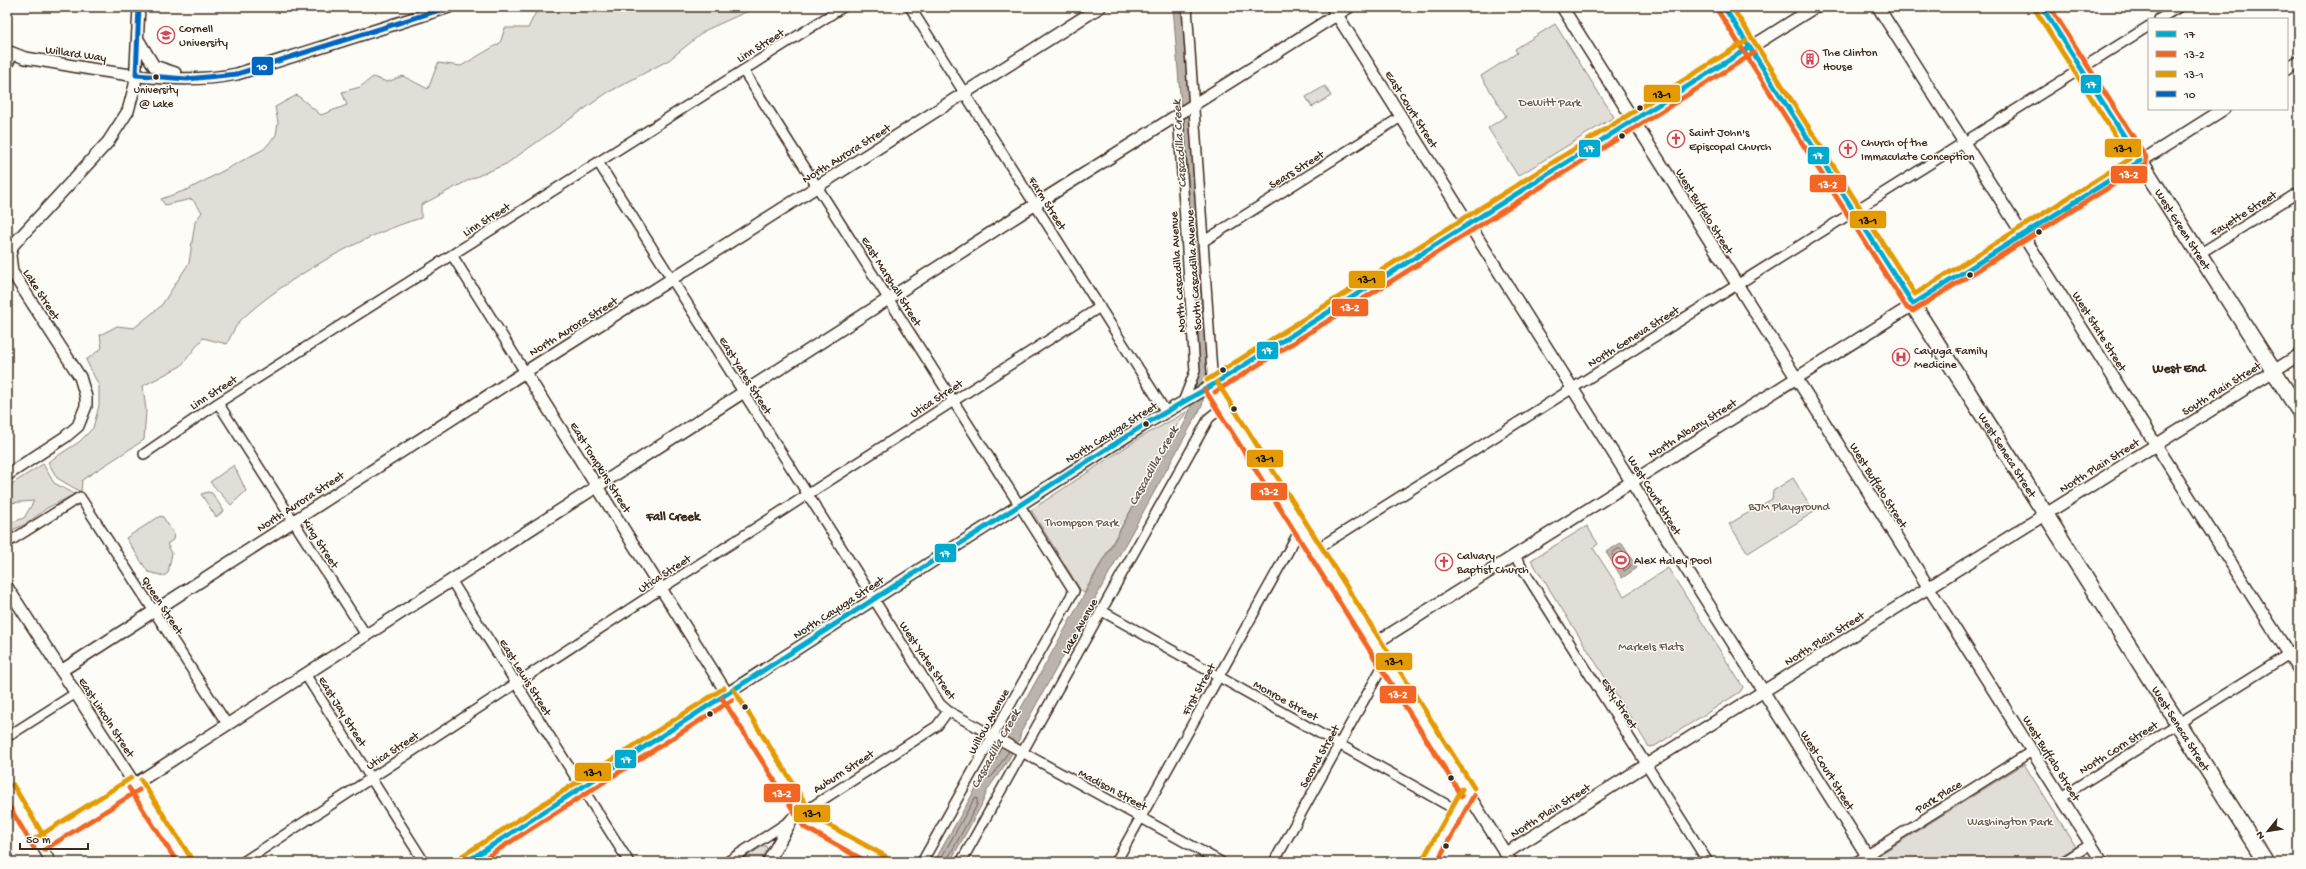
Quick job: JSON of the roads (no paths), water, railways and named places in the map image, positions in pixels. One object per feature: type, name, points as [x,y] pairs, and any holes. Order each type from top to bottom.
[{"type":"highway","name":"West Seneca Street","points":[[1724,7],[2266,862]]},
{"type":"highway","name":"West Green Street","points":[[2042,7],[2299,411]]},
{"type":"street","name":"Lake Street","points":[[7,475],[65,437],[78,426],[86,406],[86,397],[80,377],[12,272],[10,255],[13,245],[90,163],[120,126],[132,98],[136,75],[139,41],[139,7]]},
{"type":"street","points":[[139,41],[154,66],[166,71],[199,77],[218,77],[237,74],[449,7]]},
{"type":"street","name":"Linn Street","points":[[144,454],[218,403],[843,7]]},
{"type":"street","name":"Farm Street","points":[[910,7],[1166,412]]},
{"type":"street","name":"North Aurora Street","points":[[61,671],[525,372],[1100,7]]},
{"type":"street","name":"South Cascadilla Avenue","points":[[1187,7],[1204,241],[1212,372],[1211,386]]},
{"type":"street","points":[[40,844],[889,298],[1195,104],[1334,11],[1349,7]]},
{"type":"street","name":"West Buffalo Street","points":[[1562,7],[2102,862]]},
{"type":"street","name":"North Cayuga Street","points":[[466,862],[1166,412],[1211,386],[1815,7]]},
{"type":"street","name":"West State Street","points":[[1878,7],[2299,670]]},
{"type":"street","points":[[2161,18],[2179,7]]},
{"type":"street","name":"East Court Street","points":[[1334,11],[1469,224]]},
{"type":"street","name":"North Geneva Street","points":[[1315,550],[2148,27]]},
{"type":"street","name":"Willard Way","points":[[7,66],[10,52],[25,58],[136,75],[199,77]]},
{"type":"street","points":[[2288,68],[2299,62]]},
{"type":"street","name":"East Marshall Street","points":[[743,70],[1074,591]]},
{"type":"street","name":"North Albany Street","points":[[1374,644],[2222,110]]},
{"type":"street","name":"North Cascadilla Avenue","points":[[1178,114],[1195,371],[1183,402]]},
{"type":"street","name":"Sears Street","points":[[1204,241],[1401,117]]},
{"type":"street","name":"East Yates Street","points":[[598,162],[874,600]]},
{"type":"street","name":"Fayette Street","points":[[2199,254],[2299,192]]},
{"type":"street","name":"West Court Street","points":[[1469,224],[1869,859]]},
{"type":"street","name":"East Tompkins Street","points":[[452,255],[802,813],[809,822],[882,862]]},
{"type":"street","name":"Utica Street","points":[[242,862],[662,588],[1100,307]]},
{"type":"street","name":"South Plain Street","points":[[2156,444],[2299,355]]},
{"type":"street","points":[[1211,386],[1509,858]]},
{"type":"street","name":"King Street","points":[[218,403],[366,635]]},
{"type":"street","name":"Lake Avenue","points":[[961,862],[1019,751],[1102,611],[1209,418],[1224,406]]},
{"type":"street","name":"North Plain Street","points":[[1509,858],[1646,765],[2156,444]]},
{"type":"street","name":"Queen Street","points":[[7,543],[80,497],[153,612],[227,724]]},
{"type":"street","name":"First Street","points":[[1116,862],[1301,528]]},
{"type":"street","name":"Esty Street","points":[[1514,555],[1708,862]]},
{"type":"street","name":"East Lewis Street","points":[[451,580],[629,862]]},
{"type":"street","name":"East Lincoln Street","points":[[7,587],[185,862]]},
{"type":"street","name":"Willow Avenue","points":[[922,862],[996,738],[1074,591]]},
{"type":"street","name":"West Yates Street","points":[[874,600],[940,704],[948,711],[996,738]]},
{"type":"street","name":"Monroe Street","points":[[1102,611],[1458,811]]},
{"type":"street","name":"North Corn Street","points":[[2061,797],[2299,648]]},
{"type":"street","name":"Second Street","points":[[1274,862],[1386,662]]},
{"type":"street","name":"East Jay Street","points":[[305,674],[424,862]]},
{"type":"street","points":[[7,737],[76,693]]},
{"type":"street","name":"Auburn Street","points":[[727,862],[937,726],[948,711]]},
{"type":"street","name":"Madison Street","points":[[996,738],[1221,862]]},
{"type":"street","name":"Park Place","points":[[1856,862],[1869,859],[2032,751]]},
{"type":"street","points":[[7,789],[51,862]]},
{"type":"street","points":[[1430,862],[1468,792]]},
{"type":"street","points":[[768,862],[792,819]]},
{"type":"street","points":[[2063,862],[2091,844]]},
{"type":"water","points":[[1173,7],[1183,7],[1200,248],[1199,263],[1208,371],[1202,406],[1021,732],[1019,740],[1007,762],[988,789],[981,806],[950,862],[934,862],[989,765],[1005,732],[1011,726],[1162,455],[1165,454],[1183,426],[1195,392],[1198,361],[1198,340],[1196,339],[1186,141],[1183,133]]},
{"type":"water","name":"Alex Haley Pool","points":[[1621,542],[1637,568],[1622,578],[1606,552]]},
{"type":"place","name":"Cornell University","points":[[166,35]]},
{"type":"place","name":"The Clinton House","points":[[1810,59]]},
{"type":"place","name":"University @ Lake","points":[[156,77]]},
{"type":"place","name":"Saint John's Episcopal Church","points":[[1676,139]]},
{"type":"place","name":"Church of the Immaculate Conception","points":[[1848,149]]},
{"type":"place","name":"Cayuga Family Medicine","points":[[1901,357]]},
{"type":"place","name":"Alex Haley Pool","points":[[1621,560]]},
{"type":"place","name":"Calvary Baptist Church","points":[[1444,562]]},
{"type":"district","name":"West End","points":[[2179,367]]},
{"type":"district","name":"Fall Creek","points":[[673,515]]},
{"type":"park label","name":"DeWitt Park","points":[[1550,102]]},
{"type":"park label","name":"BJM Playground","points":[[1789,506]]},
{"type":"park label","name":"Thompson Park","points":[[1082,522]]},
{"type":"park label","name":"Markels Flats","points":[[1651,646]]},
{"type":"park label","name":"Washington Park","points":[[2010,821]]},
{"type":"water label","name":"Cascadilla Creek","points":[[1178,144]]},
{"type":"water label","name":"Cascadilla Creek","points":[[1152,465]]},
{"type":"water label","name":"Cascadilla Creek","points":[[994,748]]}]
